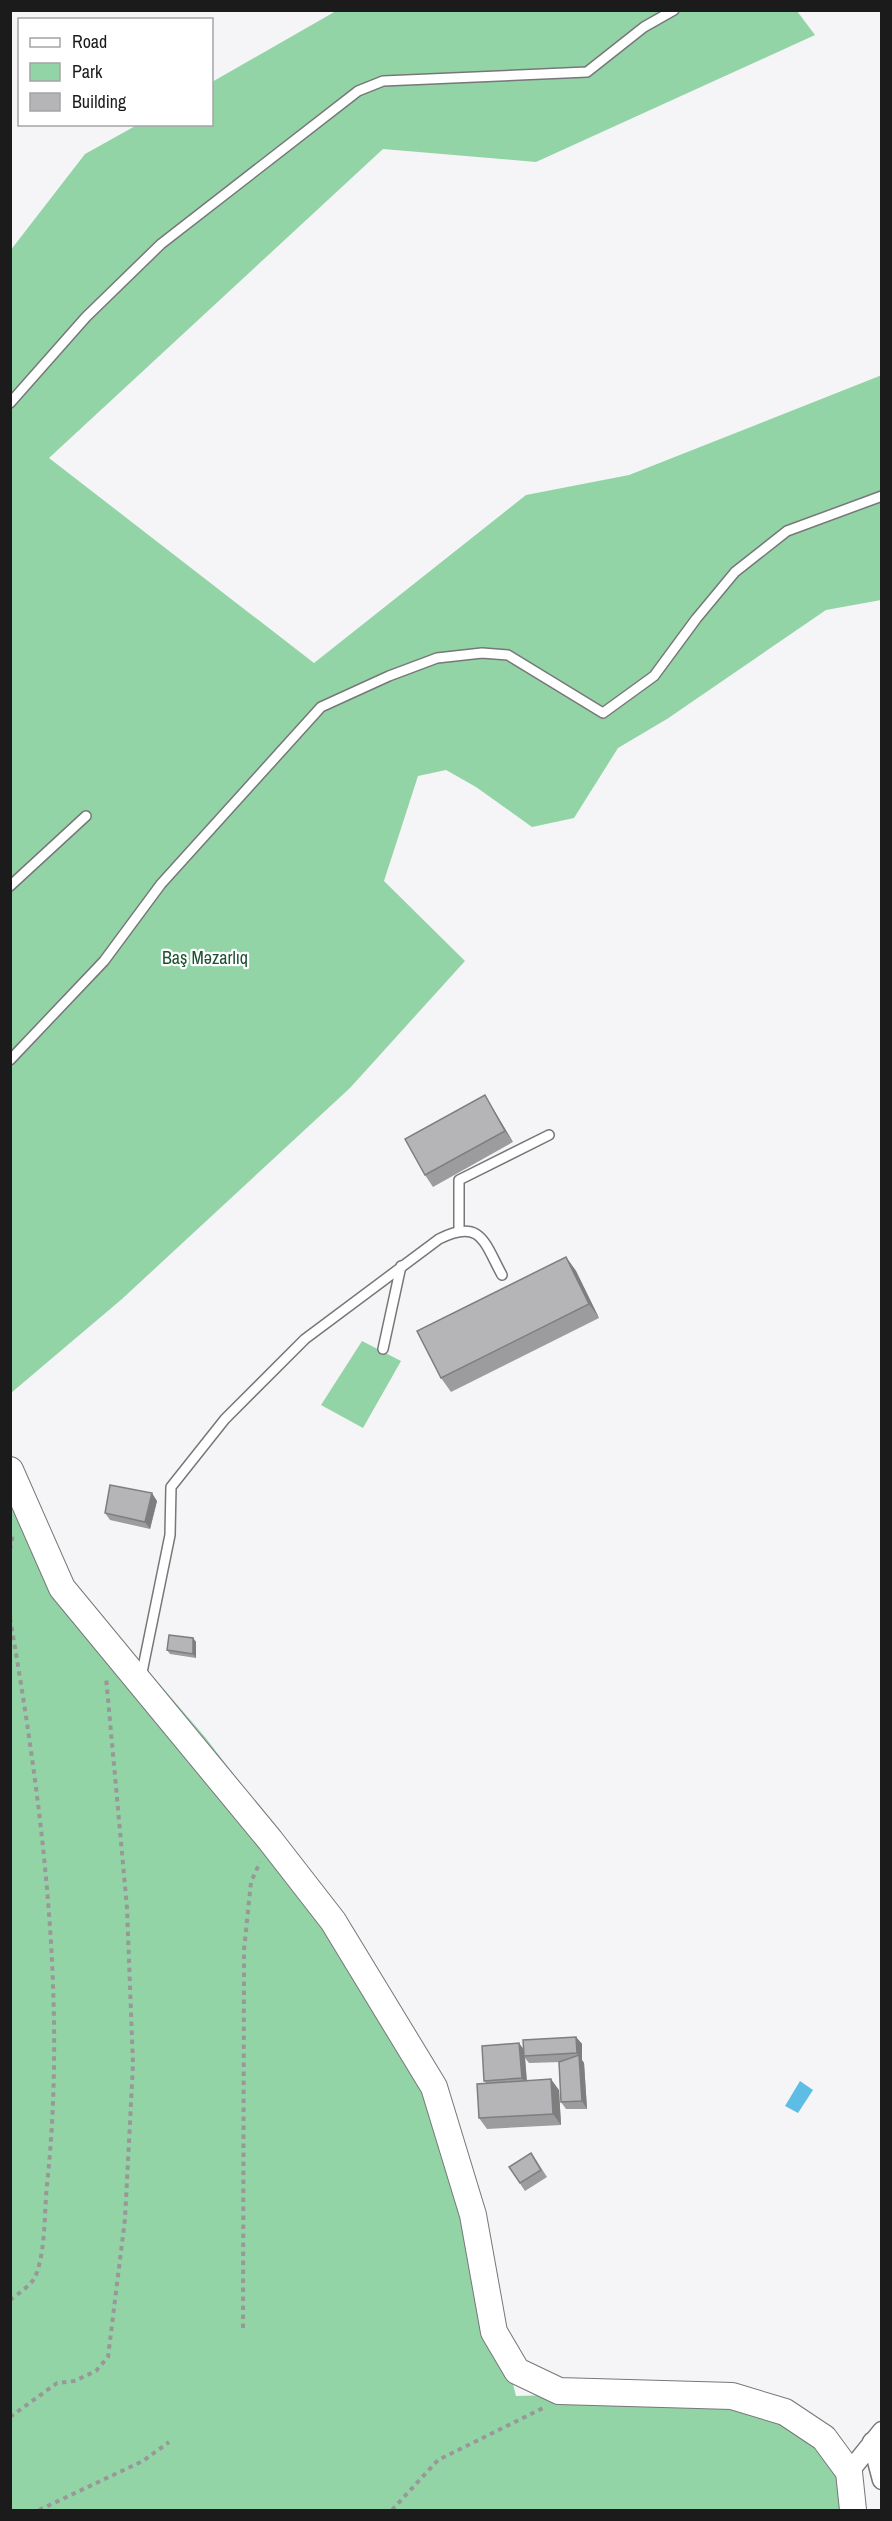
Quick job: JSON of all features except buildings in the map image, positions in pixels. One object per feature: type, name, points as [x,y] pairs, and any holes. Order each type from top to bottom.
[{"type":"street","points":[[10,1470],[62,1588],[270,1840],[333,1921],[434,2087],[472,2215],[494,2332],[517,2371],[559,2391],[732,2397],[785,2412],[824,2438],[849,2472],[853,2511]]},
{"type":"street","points":[[849,2472],[877,2436]]},
{"type":"street","points":[[877,2436],[882,2480]]},
{"type":"lane","points":[[10,403],[86,317],[161,244],[358,91],[383,81],[587,72],[644,27],[674,10]]},
{"type":"lane","points":[[10,1060],[104,961],[161,884],[321,707],[388,676],[437,658],[482,653],[508,655],[603,713],[654,676],[696,619],[735,572],[787,531],[882,496]]},
{"type":"lane","points":[[10,886],[86,816]]},
{"type":"lane","points":[[459,1229],[459,1180],[549,1135]]},
{"type":"lane","points":[[140,1682],[170,1536],[171,1487],[225,1419],[305,1339],[439,1239],[459,1229],[470,1230],[483,1240],[502,1275]]},
{"type":"lane","points":[[383,1349],[401,1266]]},
{"type":"path","points":[[10,1618],[33,1749],[54,1995],[51,2147],[40,2255],[36,2278],[10,2300]]},
{"type":"path","points":[[10,2417],[57,2383],[74,2381],[96,2371],[108,2357],[125,2219],[133,2053],[127,1908],[106,1698],[105,1640]]},
{"type":"path","points":[[243,2328],[244,1950],[251,1882],[270,1840]]},
{"type":"path","points":[[392,2511],[438,2460],[543,2409],[559,2391]]},
{"type":"path","points":[[39,2511],[143,2462],[169,2442]]},
{"type":"green space","name":"Baş Məzarlıq","points":[[336,11],[797,11],[815,35],[536,162],[383,149],[49,458],[314,663],[526,495],[629,475],[882,375],[881,600],[826,610],[667,719],[618,748],[574,818],[532,827],[476,787],[446,770],[418,776],[384,881],[465,961],[350,1088],[122,1299],[11,1393],[10,251],[85,154],[135,126],[213,126],[213,81]]},
{"type":"green space","points":[[362,1341],[401,1361],[363,1428],[321,1405]]},
{"type":"green space","points":[[10,1468],[26,1529],[205,1737],[338,1910],[451,2129],[516,2396],[655,2392],[756,2400],[834,2461],[843,2510],[11,2510]]},
{"type":"water","points":[[800,2081],[813,2090],[798,2113],[785,2106]]}]
